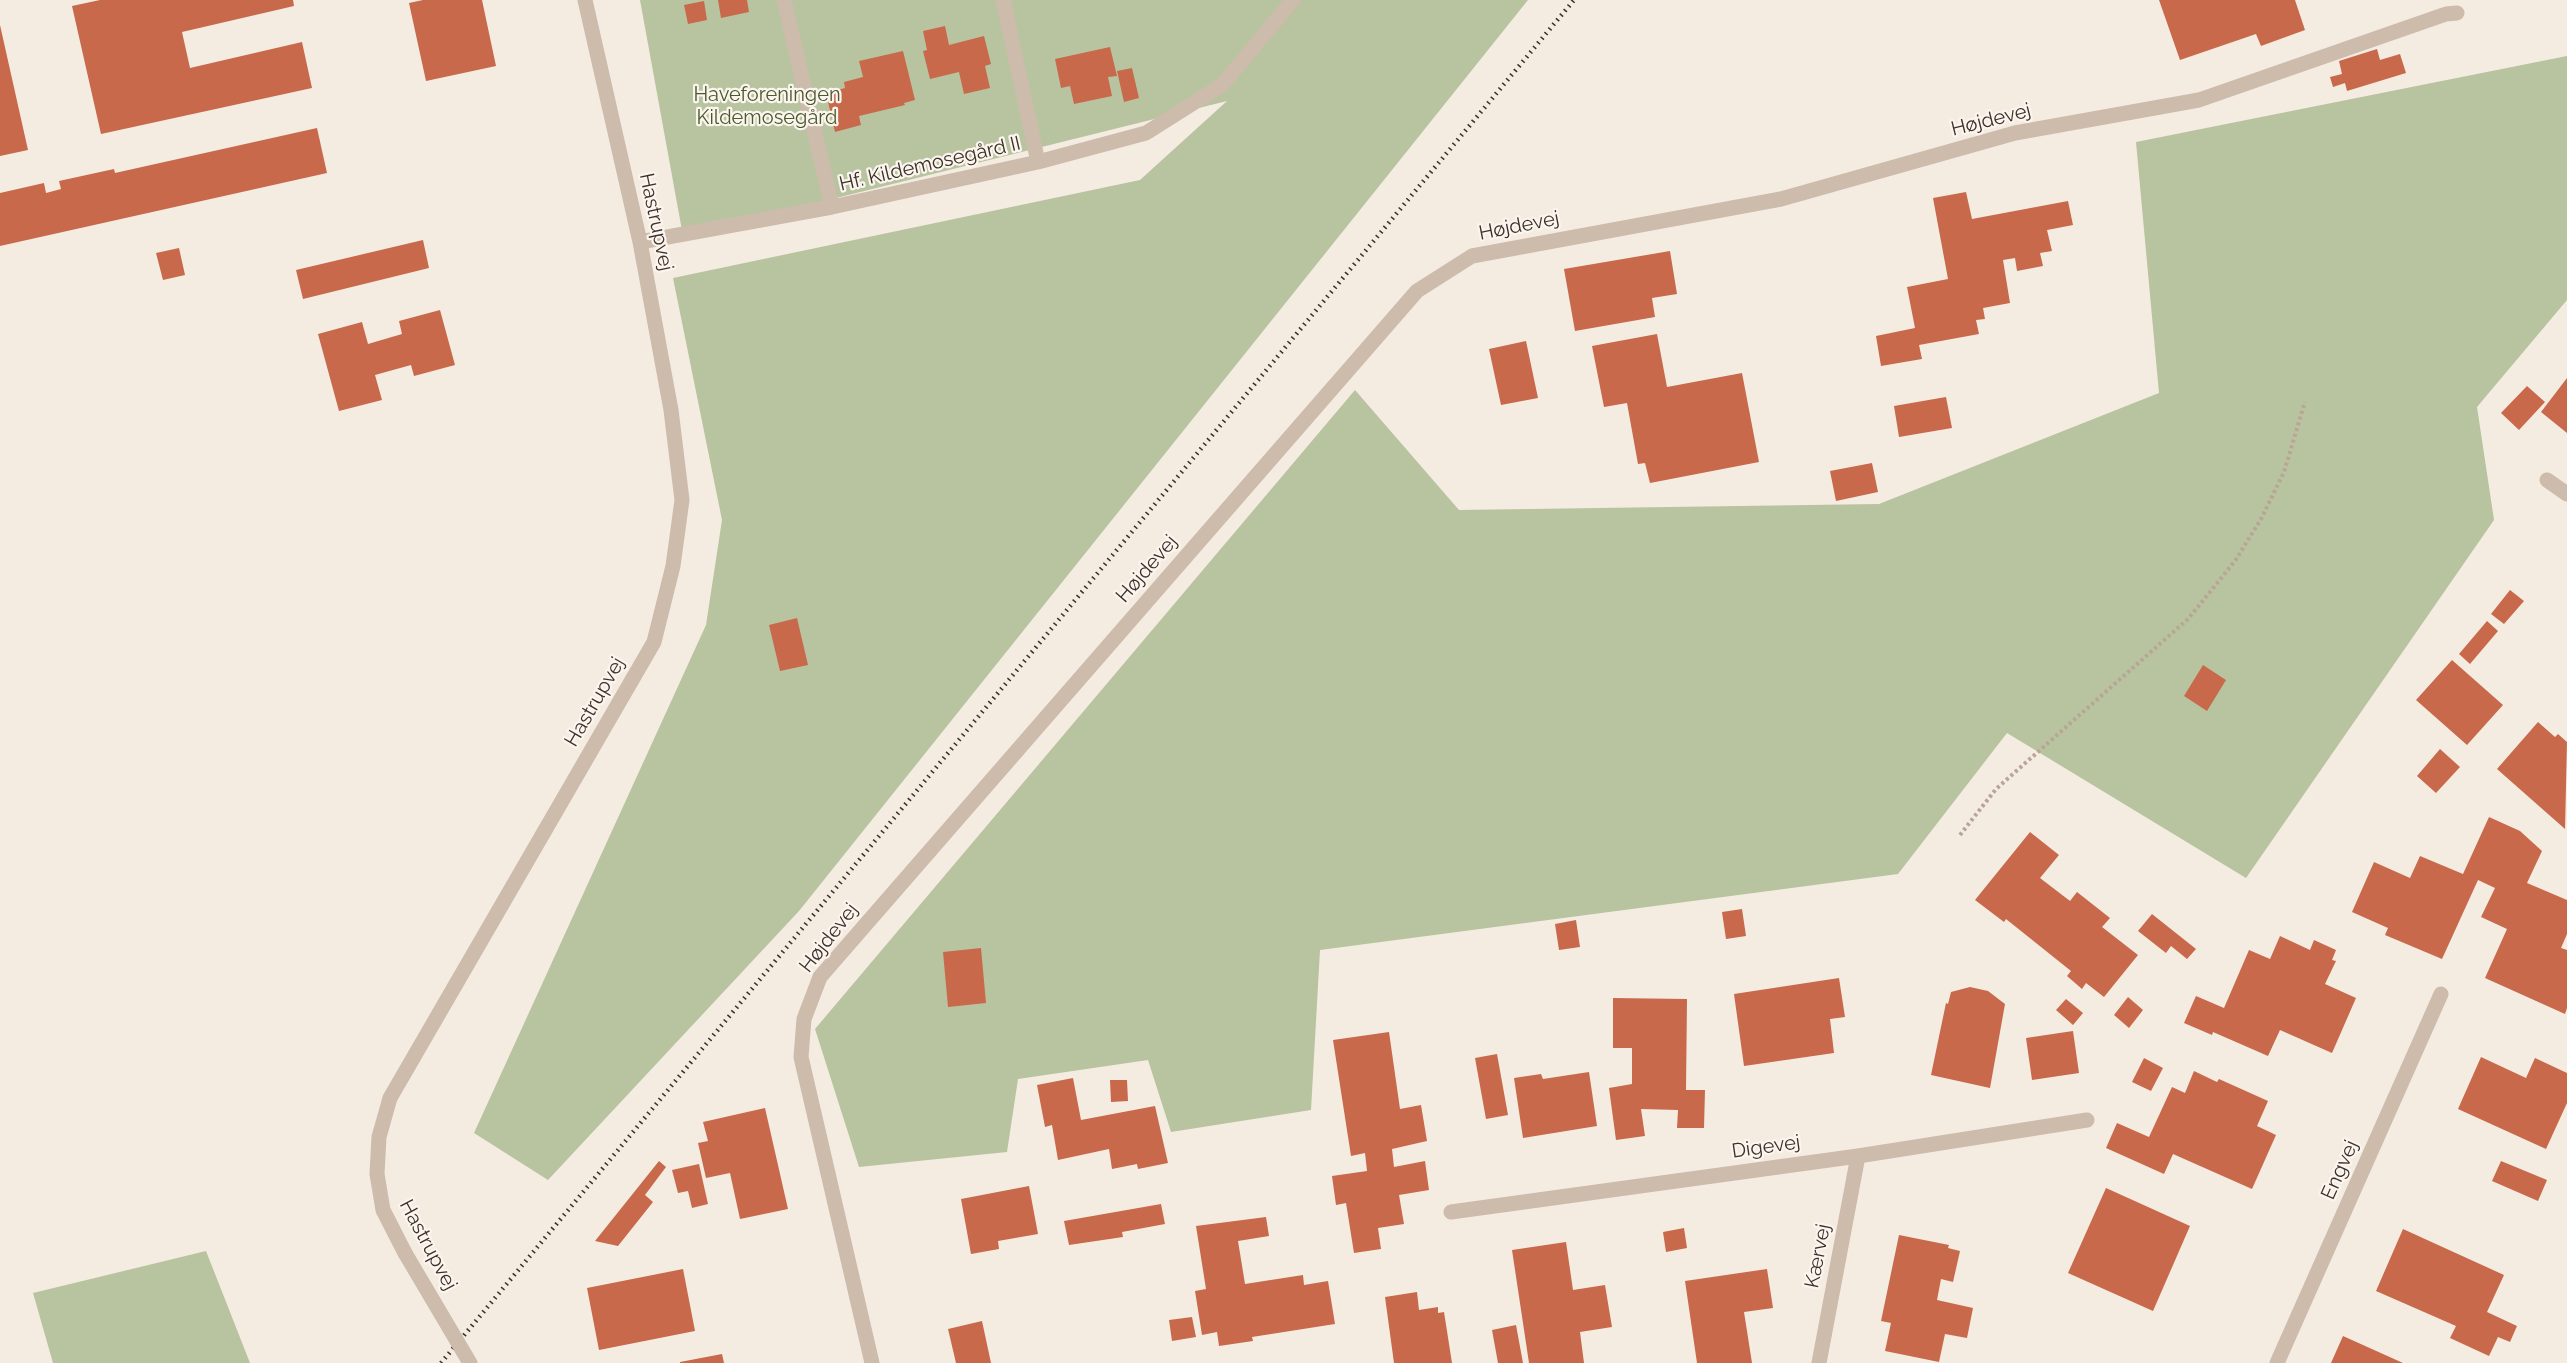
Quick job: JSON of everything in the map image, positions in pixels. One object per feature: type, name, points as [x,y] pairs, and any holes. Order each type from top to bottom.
[{"type":"street","name":"Hastrupvej","points":[[470,1363],[405,1253],[384,1210],[377,1174],[379,1137],[390,1098],[654,642],[673,566],[682,500],[671,410],[640,242],[585,0]]},
{"type":"street","name":"Hf. Kildemosegård II","points":[[784,0],[832,207]]},
{"type":"street","name":"Hf. Kildemosegård II","points":[[1003,0],[1038,162]]},
{"type":"street","name":"Hf. Kildemosegård II","points":[[640,242],[832,207],[1038,162],[1146,133],[1222,85],[1293,0]]},
{"type":"street","name":"Højdevej","points":[[872,1363],[801,1057],[804,1019],[820,977],[1417,291],[1472,256],[1780,199],[2015,134],[2199,100],[2446,14],[2457,13]]},
{"type":"street","points":[[2547,480],[2567,494]]},
{"type":"street","name":"Engvej","points":[[2277,1363],[2441,994]]},
{"type":"street","name":"Digevej","points":[[1451,1212],[1858,1156],[2087,1120]]},
{"type":"street","name":"Kærvej","points":[[1818,1363],[1858,1156]]},
{"type":"path","points":[[1960,835],[1996,789],[2188,619],[2235,561],[2261,519],[2284,472],[2304,402]]},
{"type":"green space","name":"Haveforeningen Kildemosegård","points":[[640,0],[1528,0],[799,911],[548,1180],[474,1133],[706,625],[722,520],[673,278],[1140,180],[1227,101],[683,236]]},
{"type":"green space","points":[[2567,56],[2567,300],[2477,407],[2494,520],[2246,878],[2007,733],[1898,874],[1320,950],[1311,1110],[1171,1132],[1148,1060],[1018,1079],[1007,1152],[859,1167],[815,1029],[1355,390],[1459,510],[1879,504],[2159,393],[2136,142]]},
{"type":"green space","points":[[206,1251],[250,1363],[53,1363],[33,1293]]},
{"type":"building","points":[[100,0],[293,0],[294,6],[182,32],[190,68],[302,42],[312,88],[101,134],[72,6]]},
{"type":"building","points":[[423,0],[482,0],[496,66],[426,81],[409,3]]},
{"type":"building","points":[[718,0],[747,0],[749,12],[721,18]]},
{"type":"building","points":[[2159,0],[2295,0],[2305,30],[2261,46],[2256,34],[2180,60]]},
{"type":"building","points":[[704,1],[707,20],[688,24],[684,5]]},
{"type":"building","points":[[0,25],[28,150],[0,156]]},
{"type":"building","points":[[945,26],[949,45],[984,36],[991,64],[985,66],[990,88],[964,94],[959,72],[930,79],[923,51],[927,50],[923,31]]},
{"type":"building","points":[[1110,47],[1117,76],[1108,77],[1112,96],[1074,104],[1070,86],[1061,88],[1055,59]]},
{"type":"building","points":[[2377,49],[2380,60],[2400,54],[2406,73],[2347,91],[2345,83],[2333,87],[2330,77],[2342,74],[2339,61]]},
{"type":"building","points":[[903,51],[915,100],[904,103],[905,105],[859,116],[861,125],[835,132],[826,93],[845,88],[844,82],[863,77],[859,61]]},
{"type":"building","points":[[1132,68],[1139,98],[1124,102],[1117,71]]},
{"type":"building","points":[[317,128],[327,173],[0,246],[0,193],[44,183],[46,193],[61,189],[59,181],[114,169],[115,173]]},
{"type":"building","points":[[1966,192],[1972,219],[2068,201],[2073,225],[2047,230],[2052,251],[2040,253],[2043,266],[2017,271],[2015,258],[2003,260],[2010,303],[1983,308],[1985,319],[1976,320],[1979,334],[1919,345],[1922,359],[1881,366],[1876,336],[1915,328],[1907,287],[1948,279],[1933,198]]},
{"type":"building","points":[[423,240],[429,268],[303,299],[296,270]]},
{"type":"building","points":[[179,248],[185,275],[163,280],[156,253]]},
{"type":"building","points":[[1670,251],[1677,294],[1652,298],[1655,317],[1575,331],[1564,269]]},
{"type":"building","points":[[440,310],[455,365],[414,376],[411,365],[375,375],[382,400],[339,411],[318,334],[362,322],[368,344],[402,334],[399,321]]},
{"type":"building","points":[[1657,334],[1667,387],[1742,373],[1759,462],[1650,483],[1645,463],[1638,464],[1627,403],[1604,407],[1592,346]]},
{"type":"building","points":[[1526,341],[1538,398],[1501,405],[1489,349]]},
{"type":"building","points":[[2567,378],[2567,433],[2541,412]]},
{"type":"building","points":[[2527,386],[2545,402],[2519,430],[2501,413]]},
{"type":"building","points":[[1946,397],[1952,428],[1899,437],[1894,406]]},
{"type":"building","points":[[1872,463],[1878,492],[1836,501],[1830,471]]},
{"type":"building","points":[[2510,590],[2524,601],[2504,624],[2491,614]]},
{"type":"building","points":[[797,618],[808,665],[780,671],[769,625]]},
{"type":"building","points":[[2487,621],[2498,631],[2470,664],[2459,654]]},
{"type":"building","points":[[2452,660],[2503,705],[2467,745],[2416,700]]},
{"type":"building","points":[[2203,665],[2226,680],[2207,711],[2184,696]]},
{"type":"building","points":[[2538,722],[2555,737],[2558,734],[2567,742],[2565,829],[2497,769]]},
{"type":"building","points":[[2440,749],[2460,767],[2436,793],[2417,776]]},
{"type":"building","points":[[2489,817],[2520,831],[2542,851],[2527,883],[2567,900],[2567,934],[2561,948],[2567,950],[2567,1008],[2565,1014],[2485,978],[2507,929],[2481,917],[2495,888],[2478,880],[2442,959],[2385,935],[2388,928],[2352,912],[2374,862],[2410,878],[2420,856],[2463,874]]},
{"type":"building","points":[[2030,832],[2059,855],[2040,878],[2070,901],[2077,892],[2110,918],[2102,927],[2138,955],[2104,997],[2086,983],[2082,989],[2067,976],[2071,971],[2006,919],[2004,922],[1975,900]]},
{"type":"building","points":[[1742,909],[1746,936],[1726,939],[1722,912]]},
{"type":"building","points":[[2152,914],[2196,949],[2187,959],[2171,946],[2166,953],[2138,931]]},
{"type":"building","points":[[1576,920],[1580,947],[1559,950],[1555,924]]},
{"type":"building","points":[[2280,936],[2310,950],[2314,940],[2336,950],[2332,960],[2336,961],[2325,984],[2356,998],[2332,1053],[2280,1030],[2268,1056],[2213,1032],[2212,1035],[2184,1023],[2196,996],[2224,1008],[2249,950],[2270,959]]},
{"type":"building","points":[[981,948],[986,1003],[948,1007],[943,952]]},
{"type":"building","points":[[1839,978],[1845,1017],[1830,1019],[1834,1053],[1744,1066],[1734,994]]},
{"type":"building","points":[[1970,987],[1988,991],[2005,1004],[1990,1088],[1931,1075],[1946,1003],[1948,1004],[1951,992]]},
{"type":"building","points":[[2128,997],[2143,1010],[2129,1028],[2114,1015]]},
{"type":"building","points":[[1613,998],[1687,999],[1686,1090],[1705,1090],[1704,1128],[1677,1128],[1678,1110],[1641,1109],[1645,1136],[1616,1140],[1609,1088],[1632,1084],[1632,1048],[1613,1048]]},
{"type":"building","points":[[2066,999],[2083,1013],[2073,1025],[2056,1010]]},
{"type":"building","points":[[2073,1031],[2079,1073],[2032,1080],[2026,1038]]},
{"type":"building","points":[[1389,1032],[1400,1109],[1421,1105],[1427,1141],[1392,1149],[1394,1167],[1425,1161],[1429,1190],[1399,1195],[1404,1224],[1378,1228],[1381,1249],[1354,1253],[1346,1203],[1336,1205],[1332,1176],[1367,1171],[1365,1153],[1351,1156],[1333,1040]]},
{"type":"building","points":[[1497,1054],[1508,1115],[1486,1119],[1475,1058]]},
{"type":"building","points":[[2481,1057],[2526,1078],[2535,1058],[2567,1073],[2567,1103],[2546,1149],[2458,1109]]},
{"type":"building","points":[[2144,1058],[2163,1068],[2151,1091],[2132,1082]]},
{"type":"building","points":[[2194,1071],[2217,1082],[2219,1079],[2268,1101],[2257,1126],[2276,1135],[2252,1189],[2173,1154],[2164,1174],[2106,1148],[2117,1123],[2149,1137],[2172,1087],[2185,1093]]},
{"type":"building","points":[[1589,1072],[1597,1126],[1523,1138],[1514,1078],[1541,1074],[1543,1079]]},
{"type":"building","points":[[1073,1078],[1081,1120],[1155,1106],[1168,1163],[1138,1169],[1137,1164],[1112,1169],[1109,1149],[1058,1160],[1052,1125],[1045,1127],[1037,1085]]},
{"type":"building","points":[[1110,1080],[1127,1080],[1128,1101],[1111,1102]]},
{"type":"building","points":[[765,1108],[788,1209],[740,1219],[730,1173],[706,1178],[698,1143],[708,1141],[703,1122]]},
{"type":"building","points":[[659,1161],[666,1167],[645,1195],[653,1202],[618,1246],[595,1241]]},
{"type":"building","points":[[2501,1161],[2547,1180],[2538,1201],[2492,1181]]},
{"type":"building","points":[[699,1164],[708,1204],[692,1208],[688,1191],[678,1193],[672,1170]]},
{"type":"building","points":[[1029,1186],[1038,1234],[998,1241],[999,1249],[971,1254],[961,1199]]},
{"type":"building","points":[[2106,1188],[2190,1226],[2153,1311],[2068,1273]]},
{"type":"building","points":[[1161,1204],[1165,1224],[1122,1232],[1123,1237],[1069,1245],[1064,1221]]},
{"type":"building","points":[[1266,1217],[1269,1236],[1238,1241],[1245,1284],[1303,1275],[1304,1285],[1328,1281],[1335,1324],[1252,1337],[1253,1341],[1219,1346],[1217,1332],[1202,1335],[1195,1291],[1206,1289],[1196,1226]]},
{"type":"building","points":[[1684,1228],[1687,1248],[1666,1252],[1663,1232]]},
{"type":"building","points":[[2403,1229],[2504,1275],[2487,1312],[2517,1326],[2510,1342],[2498,1337],[2489,1356],[2450,1338],[2456,1326],[2376,1291]]},
{"type":"building","points":[[1899,1235],[1949,1245],[1948,1248],[1960,1251],[1953,1282],[1941,1279],[1937,1300],[1973,1308],[1967,1338],[1945,1334],[1939,1362],[1885,1351],[1891,1323],[1881,1321]]},
{"type":"building","points":[[1566,1242],[1573,1290],[1605,1285],[1612,1327],[1580,1332],[1584,1363],[1529,1363],[1512,1250]]},
{"type":"building","points":[[683,1269],[695,1331],[599,1350],[587,1288]]},
{"type":"building","points":[[1767,1269],[1773,1308],[1744,1312],[1752,1363],[1697,1363],[1685,1281]]},
{"type":"building","points":[[1417,1292],[1419,1310],[1438,1307],[1438,1313],[1444,1312],[1452,1363],[1394,1363],[1385,1297]]},
{"type":"building","points":[[1192,1317],[1196,1337],[1172,1341],[1169,1320]]},
{"type":"building","points":[[982,1321],[991,1363],[956,1363],[948,1329]]},
{"type":"building","points":[[1516,1325],[1523,1363],[1498,1363],[1492,1330]]},
{"type":"building","points":[[2343,1336],[2403,1363],[2331,1363]]},
{"type":"building","points":[[722,1354],[724,1363],[680,1363],[680,1362]]},
{"type":"railway","points":[[441,1363],[1574,0]]}]
